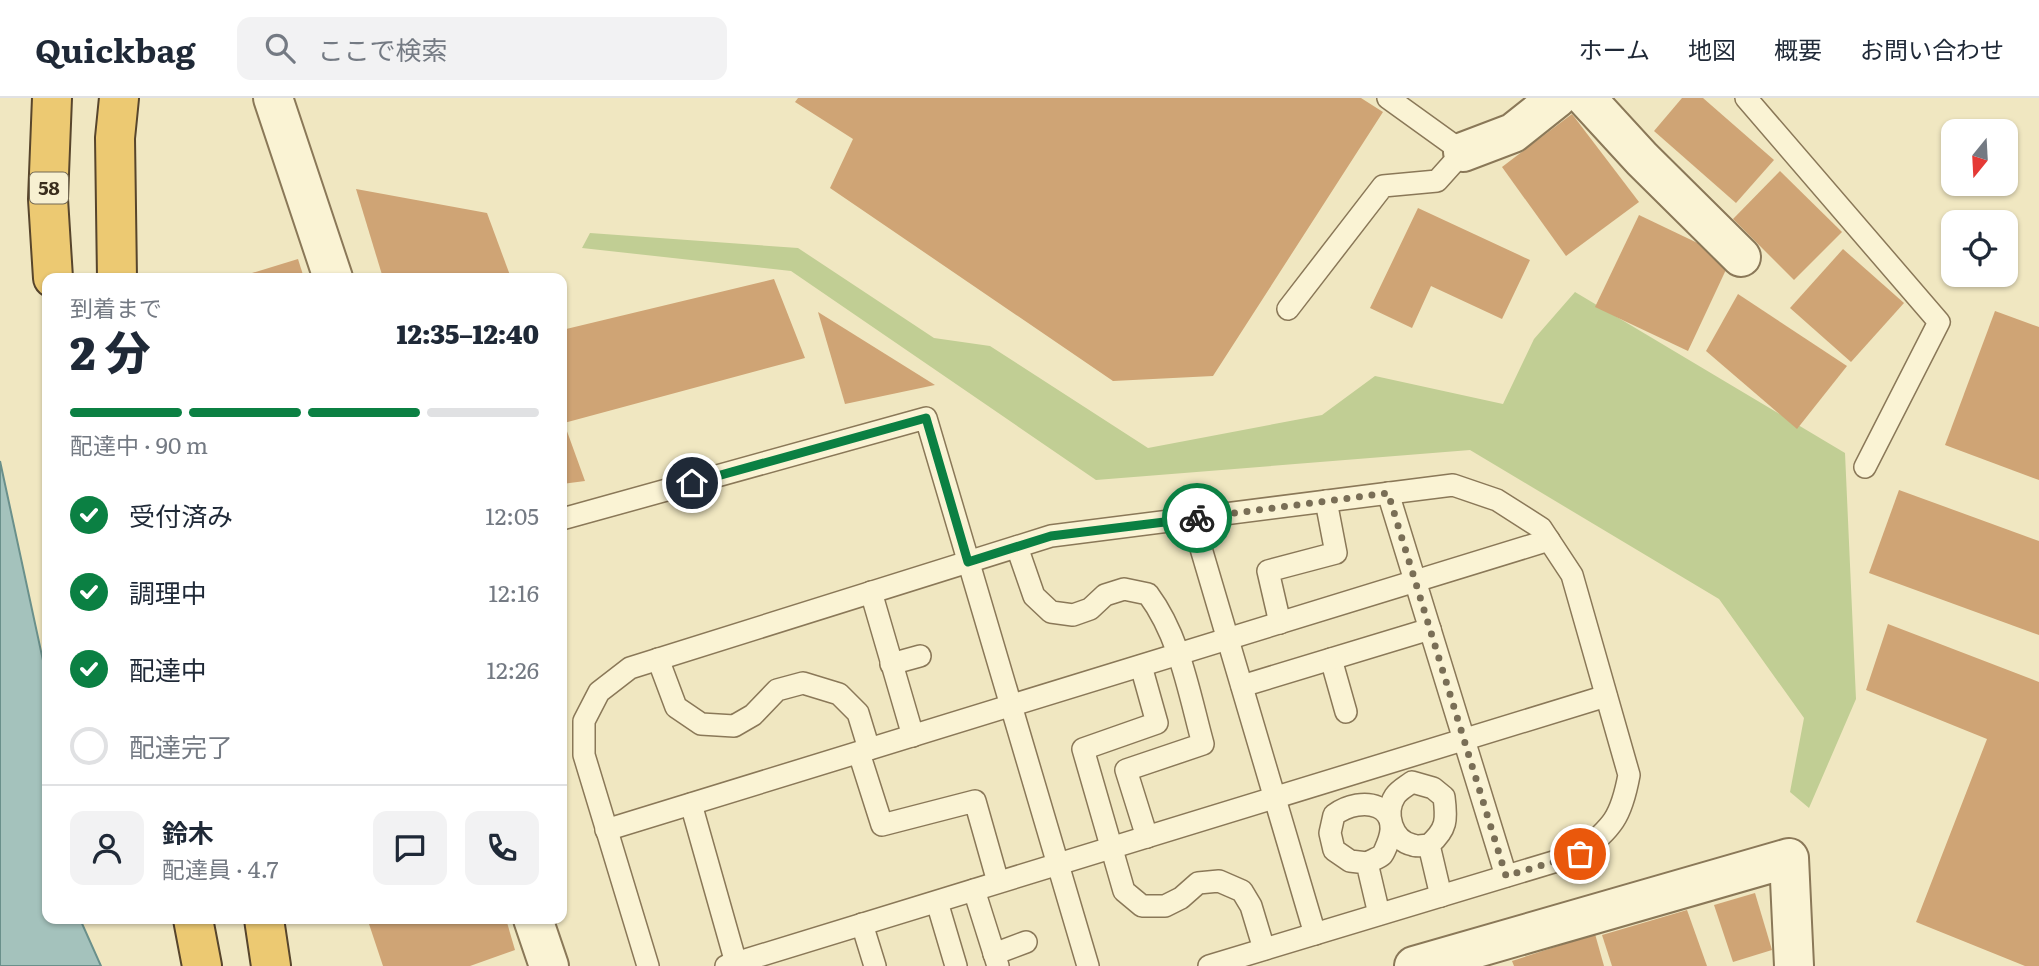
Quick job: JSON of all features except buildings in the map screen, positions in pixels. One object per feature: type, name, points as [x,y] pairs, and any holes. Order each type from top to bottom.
[{"type":"highway","name":"58","points":[[52,98],[48,199],[53,273]]},
{"type":"highway","points":[[117,273],[115,138],[119,98]]},
{"type":"highway","points":[[194,924],[202,966]]},
{"type":"highway","points":[[265,924],[271,966]]},
{"type":"street","points":[[273,98],[331,273]]},
{"type":"street","points":[[1463,152],[1513,133],[1557,98]]},
{"type":"street","points":[[1586,98],[1642,159],[1741,257]]},
{"type":"street","points":[[1415,966],[1789,858],[1794,966]]},
{"type":"street","points":[[535,924],[549,966]]},
{"type":"lane","points":[[1288,309],[1383,186],[1437,181],[1463,152],[1388,98]]},
{"type":"lane","points":[[1746,98],[1939,322],[1865,467]]},
{"type":"lane","points":[[567,518],[926,418],[1088,966]]},
{"type":"lane","points":[[648,966],[584,755],[584,721],[599,692],[630,668],[1051,536],[1453,485],[1497,500],[1541,528],[1572,575],[1629,775],[1623,806],[1605,832],[1580,854],[1209,966]]},
{"type":"lane","points":[[1388,493],[1506,876]]},
{"type":"lane","points":[[1280,623],[1268,571],[1336,552],[1326,501]]},
{"type":"lane","points":[[1192,518],[1315,934]]},
{"type":"lane","points":[[606,830],[1549,540]]},
{"type":"lane","points":[[1017,547],[1034,596],[1051,612],[1073,615],[1090,609],[1105,595],[1124,589],[1148,594],[1160,611],[1178,654],[1203,744],[1126,770],[1147,836]]},
{"type":"lane","points":[[871,592],[913,736]]},
{"type":"lane","points":[[1242,686],[1430,629]]},
{"type":"lane","points":[[891,664],[920,656]]},
{"type":"lane","points":[[658,659],[676,707],[701,724],[734,726],[754,715],[777,690],[803,683],[839,694],[858,713],[882,825],[975,801],[998,883]]},
{"type":"lane","points":[[1331,659],[1346,712]]},
{"type":"lane","points":[[1141,666],[1157,723],[1083,749],[1124,891],[1142,906],[1165,906],[1181,898],[1198,883],[1219,881],[1242,891],[1251,905],[1264,949]]},
{"type":"lane","points":[[691,804],[731,964],[1606,696]]},
{"type":"lane","points":[[1429,845],[1412,845],[1398,837],[1390,821],[1381,808],[1364,802],[1346,806],[1334,815],[1330,833],[1334,850],[1349,861],[1367,863],[1383,854],[1390,837],[1390,821],[1391,805],[1396,793],[1412,782],[1433,788],[1444,797],[1446,814],[1442,833],[1429,845]]},
{"type":"lane","points":[[1429,845],[1441,896]]},
{"type":"lane","points":[[1367,863],[1379,914]]},
{"type":"lane","points":[[974,890],[996,960],[1026,942]]},
{"type":"lane","points":[[937,902],[956,966]]},
{"type":"lane","points":[[862,924],[875,966]]},
{"type":"green space","points":[[590,233],[798,248],[934,338],[990,346],[1148,448],[1322,415],[1375,376],[1503,404],[1534,339],[1575,292],[1845,453],[1856,699],[1809,808],[1790,792],[1804,718],[1719,599],[1470,450],[1096,480],[791,271],[582,248]]},
{"type":"water","points":[[0,461],[42,656],[42,924],[82,924],[101,966],[0,966]]},
{"type":"way so far","points":[[1197,518],[1388,493],[1506,876],[1580,854]]},
{"type":"route","points":[[692,483],[926,418],[968,562],[1051,536],[1197,518]]}]
